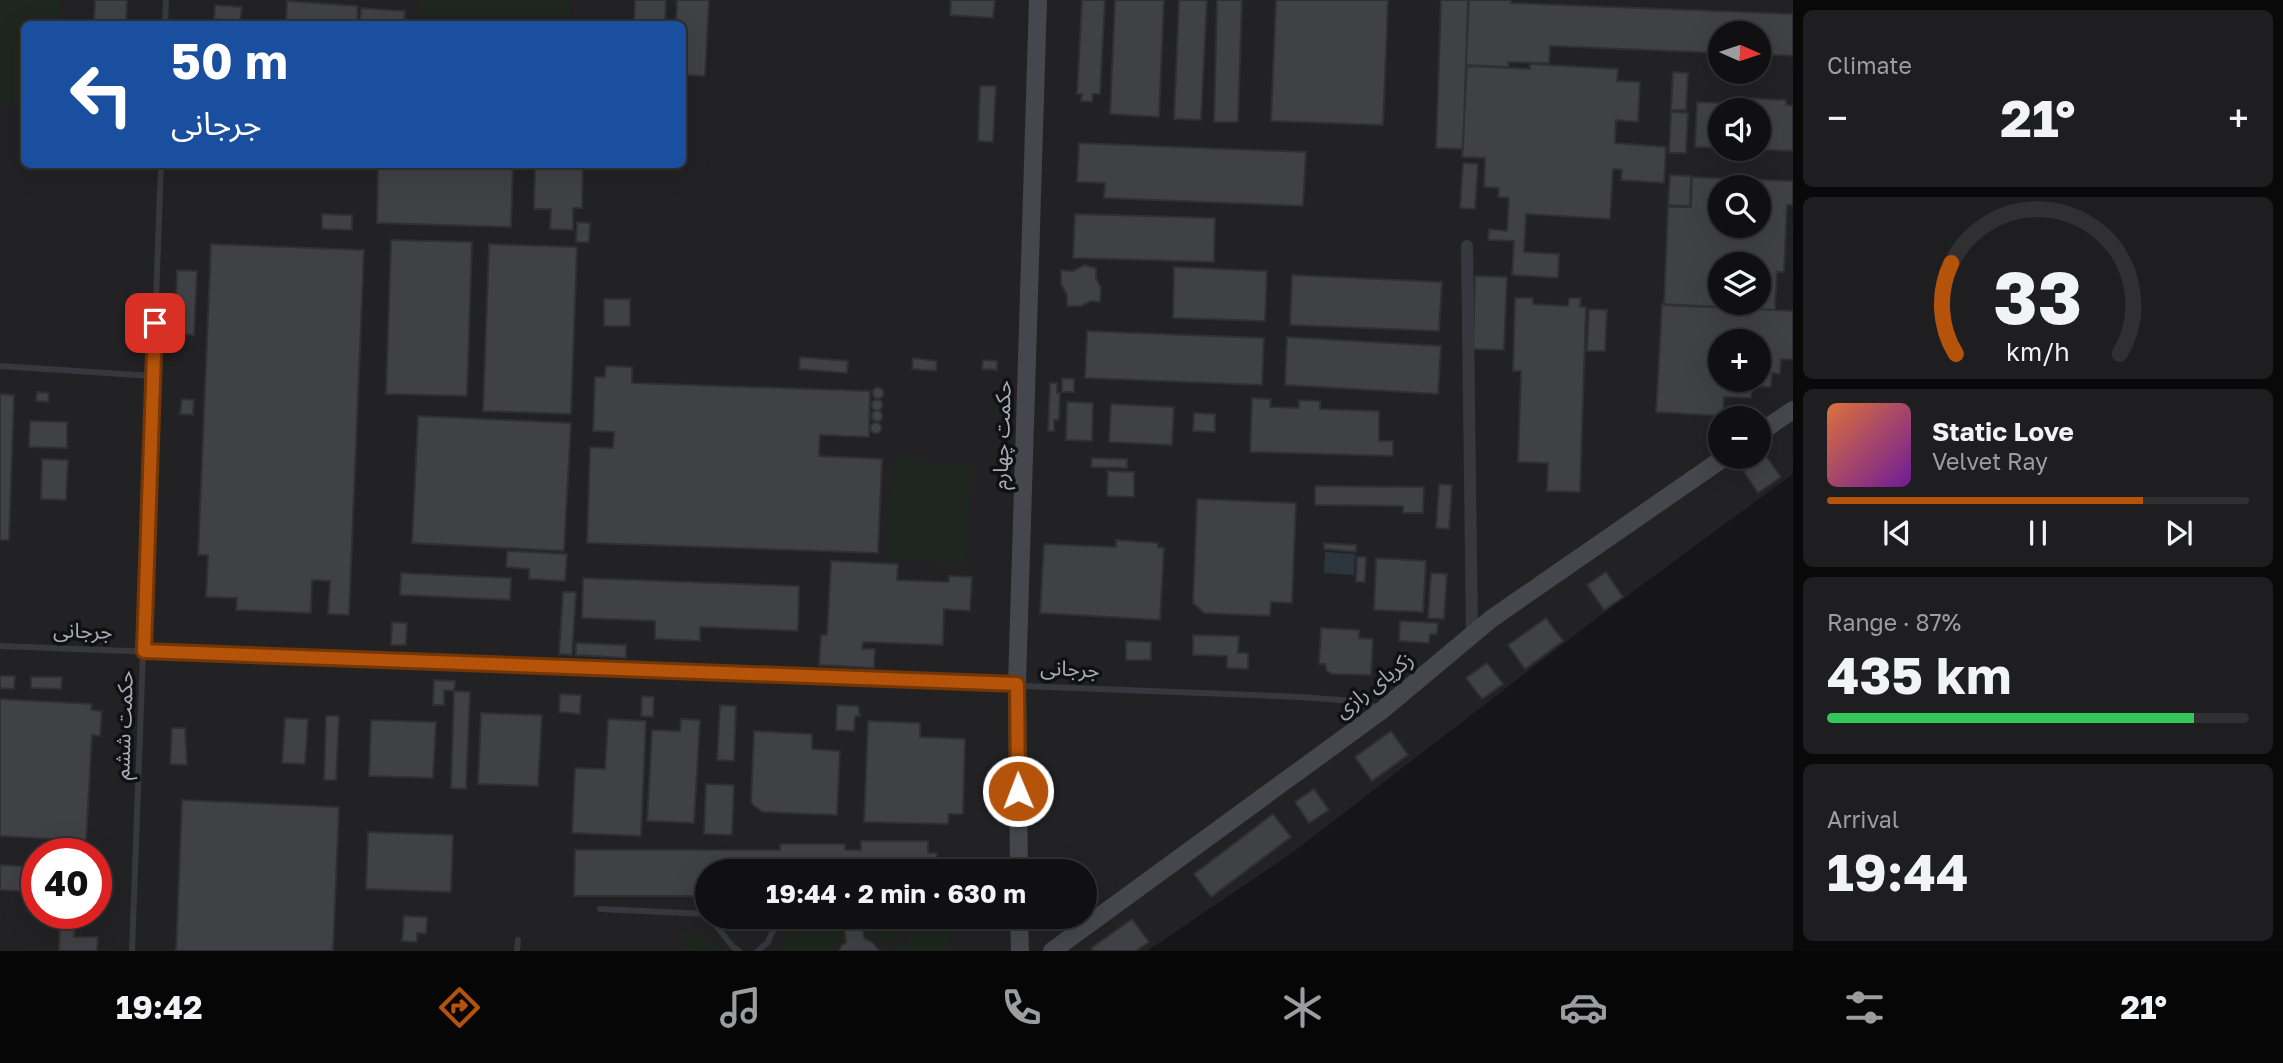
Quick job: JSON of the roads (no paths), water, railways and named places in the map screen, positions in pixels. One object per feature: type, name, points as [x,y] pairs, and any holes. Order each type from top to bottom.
[{"type":"street","name":"حکمت چهارم","points":[[1019,859],[1017,684],[1038,0]]},
{"type":"street","points":[[1467,246],[1472,635]]},
{"type":"street","points":[[1771,425],[1793,410]]},
{"type":"street","name":"زکریای رازی","points":[[1052,951],[1381,710],[1491,619],[1708,469]]},
{"type":"street","points":[[1019,929],[1020,951]]},
{"type":"lane","points":[[166,0],[166,21]]},
{"type":"lane","name":"حکمت ششم","points":[[132,951],[161,168]]},
{"type":"lane","points":[[0,366],[153,376]]},
{"type":"lane","name":"جرجانی","points":[[0,646],[1301,697],[1365,702],[1381,710]]},
{"type":"lane","points":[[600,909],[695,915]]},
{"type":"lane","points":[[718,929],[739,951]]},
{"type":"lane","points":[[758,951],[768,942],[774,929]]},
{"type":"lane","points":[[517,951],[518,940]]}]
